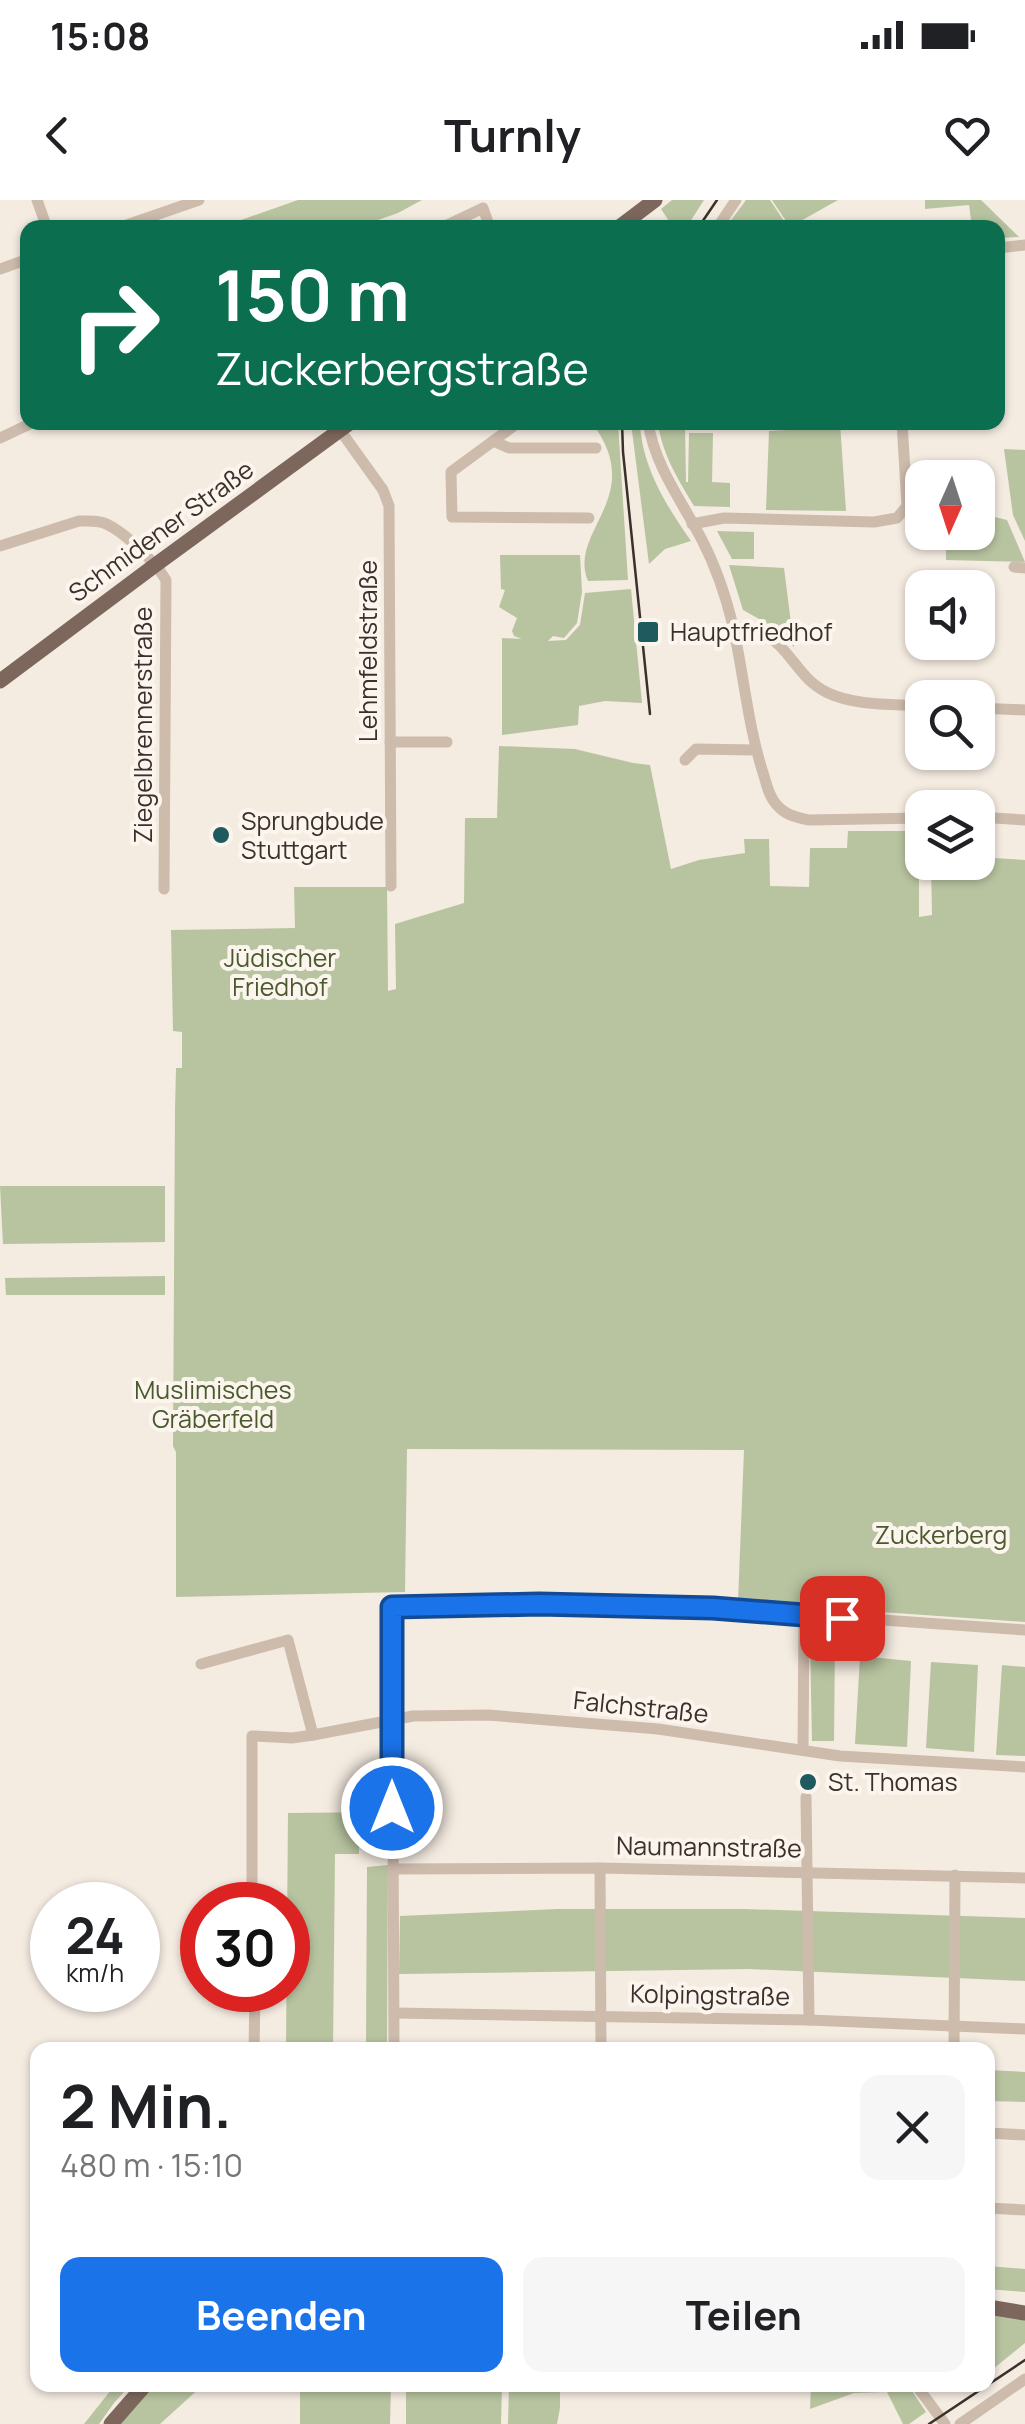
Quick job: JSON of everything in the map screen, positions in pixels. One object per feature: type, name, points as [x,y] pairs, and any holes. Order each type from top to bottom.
[{"type":"main road","points":[[629,220],[655,200]]},
{"type":"main road","name":"Schmidener Straße","points":[[0,681],[341,430]]},
{"type":"main road","points":[[995,2304],[1025,2304]]},
{"type":"main road","points":[[995,2306],[1025,2313]]},
{"type":"main road","points":[[102,2424],[127,2392]]},
{"type":"main road","points":[[111,2424],[139,2392]]},
{"type":"street","points":[[141,220],[199,200]]},
{"type":"street","points":[[458,220],[483,208],[487,220]]},
{"type":"street","name":"Lehmfeldstraße","points":[[348,430],[389,506],[391,886]]},
{"type":"street","points":[[508,430],[451,472],[452,517],[589,518]]},
{"type":"street","points":[[649,430],[661,467],[702,540],[724,593],[756,750],[770,796],[790,816],[809,820],[905,818]]},
{"type":"street","points":[[692,524],[724,518],[874,522],[896,518],[906,506],[902,430]]},
{"type":"street","points":[[494,441],[509,448],[596,448]]},
{"type":"street","name":"Ziegelbrennerstraße","points":[[0,546],[93,520],[122,534],[166,580],[164,890]]},
{"type":"street","points":[[166,580],[176,550]]},
{"type":"street","points":[[733,628],[752,629],[775,640],[812,684],[830,694],[856,701],[905,705]]},
{"type":"street","points":[[995,709],[1025,710]]},
{"type":"street","points":[[390,742],[447,742]]},
{"type":"street","points":[[684,760],[696,749],[756,750]]},
{"type":"street","points":[[995,819],[1025,820]]},
{"type":"street","points":[[394,2042],[392,1607],[539,1604],[713,1608],[1025,1630]]},
{"type":"street","points":[[803,1750],[804,1615]]},
{"type":"street","points":[[202,1664],[288,1640],[313,1735]]},
{"type":"street","name":"Falchstraße","points":[[252,1882],[252,1736],[292,1738],[413,1716],[504,1716],[658,1729],[840,1756],[1025,1767]]},
{"type":"street","points":[[806,1796],[810,2020]]},
{"type":"street","name":"Naumannstraße","points":[[392,1868],[600,1868],[1025,1878]]},
{"type":"street","points":[[600,1868],[601,2042]]},
{"type":"street","points":[[954,2042],[955,1875]]},
{"type":"street","points":[[254,2042],[255,2012]]},
{"type":"street","name":"Kolpingstraße","points":[[394,2012],[810,2020],[1025,2030]]},
{"type":"street","points":[[995,2133],[1025,2135]]},
{"type":"street","points":[[995,2208],[1025,2210]]},
{"type":"street","points":[[960,2424],[1025,2378]]},
{"type":"street","points":[[921,2392],[946,2424]]},
{"type":"green space","points":[[298,200],[422,200],[378,220],[241,220]]},
{"type":"green space","points":[[672,200],[704,200],[691,220],[668,220],[661,209]]},
{"type":"green space","points":[[746,200],[770,200],[783,220],[731,220]]},
{"type":"green space","points":[[772,200],[838,200],[802,220],[785,220]]},
{"type":"green space","points":[[925,200],[981,200],[1002,220],[971,220],[969,205],[925,209]]},
{"type":"green space","points":[[1005,223],[1019,237],[1005,238]]},
{"type":"green space","points":[[596,430],[618,430],[628,580],[588,581],[584,563],[588,546],[610,492],[612,472],[607,449]]},
{"type":"green space","points":[[632,430],[641,430],[650,470],[691,541],[665,549],[649,564]]},
{"type":"green space","points":[[659,430],[685,430],[688,482],[689,433],[713,433],[712,482],[730,483],[730,507],[694,506],[667,456]]},
{"type":"green space","points":[[840,430],[846,511],[766,510],[769,431]]},
{"type":"green space","points":[[1004,449],[1025,450],[1025,541],[1013,515]]},
{"type":"green space","points":[[995,517],[1007,520],[1025,562],[946,560],[946,550],[995,550]]},
{"type":"green space","points":[[717,531],[754,532],[754,559],[732,559]]},
{"type":"green space","points":[[500,555],[580,555],[582,592],[577,623],[564,638],[553,636],[548,641],[566,640],[580,625],[585,593],[631,589],[642,703],[605,701],[579,706],[578,725],[502,735],[502,638],[522,639],[512,631],[517,618],[499,607],[505,590],[501,589]]},
{"type":"green space","points":[[729,565],[784,568],[794,647],[768,624],[743,610]]},
{"type":"green space","points":[[499,746],[575,749],[650,765],[671,869],[745,853],[744,839],[769,839],[770,886],[809,887],[810,848],[847,848],[848,831],[905,831],[905,880],[919,880],[919,917],[932,915],[931,880],[995,880],[995,858],[1025,860],[1025,1622],[738,1602],[744,1450],[407,1449],[405,1592],[176,1597],[175,1110],[176,1068],[182,1068],[182,1032],[173,1031],[171,930],[295,928],[294,887],[387,887],[388,991],[396,989],[395,924],[464,903],[465,818],[497,818]]},
{"type":"green space","points":[[0,1186],[165,1186],[165,1242],[3,1244]]},
{"type":"green space","points":[[165,1276],[165,1295],[6,1295],[5,1278]]},
{"type":"green space","points":[[835,1640],[834,1741],[812,1741],[810,1642]]},
{"type":"green space","points":[[860,1656],[911,1661],[907,1747],[855,1744]]},
{"type":"green space","points":[[931,1662],[978,1665],[974,1752],[926,1748]]},
{"type":"green space","points":[[1002,1665],[1025,1667],[1025,1756],[996,1755]]},
{"type":"green space","points":[[386,1812],[386,1832],[359,1832],[359,1854],[335,1854],[333,2042],[286,2042],[286,2012],[310,2012],[310,1882],[287,1882],[288,1813]]},
{"type":"green space","points":[[388,1865],[387,2042],[366,2042],[367,1867]]},
{"type":"green space","points":[[558,1909],[744,1909],[1025,1918],[1025,1981],[749,1969],[399,1974],[400,1916]]},
{"type":"green space","points":[[995,2070],[1025,2072],[1025,2102],[995,2101]]},
{"type":"green space","points":[[995,2267],[1025,2269],[1025,2292],[995,2290]]},
{"type":"green space","points":[[995,2315],[1025,2319],[1025,2343],[995,2367]]},
{"type":"green space","points":[[109,2392],[124,2392],[99,2424],[84,2424]]},
{"type":"green space","points":[[145,2392],[195,2392],[160,2424],[116,2424]]},
{"type":"green space","points":[[300,2392],[391,2392],[390,2424],[300,2424]]},
{"type":"green space","points":[[406,2392],[502,2392],[501,2424],[406,2424]]},
{"type":"green space","points":[[509,2392],[560,2392],[557,2424],[508,2424]]},
{"type":"green space","points":[[811,2392],[887,2392],[854,2393],[810,2409]]},
{"type":"green space","points":[[887,2392],[913,2392],[926,2412],[903,2424]]},
{"type":"tram line","points":[[703,220],[717,200]]},
{"type":"tram line","points":[[622,430],[650,714]]},
{"type":"tram line","points":[[995,2380],[1025,2360]]},
{"type":"tram line","points":[[929,2424],[977,2392]]},
{"type":"place","name":"Hauptfriedhof","points":[[648,632]]},
{"type":"place","name":"Sprungbude Stuttgart","points":[[221,835]]},
{"type":"place","name":"St. Thomas","points":[[808,1782]]},
{"type":"route","points":[[392,1808],[392,1607],[539,1604],[713,1608],[842,1618]]},
{"type":"park label","name":"Jüdischer Friedhof","points":[[280,972]]},
{"type":"park label","name":"Muslimisches Gräberfeld","points":[[213,1404]]},
{"type":"park label","name":"Zuckerberg","points":[[941,1535]]}]
